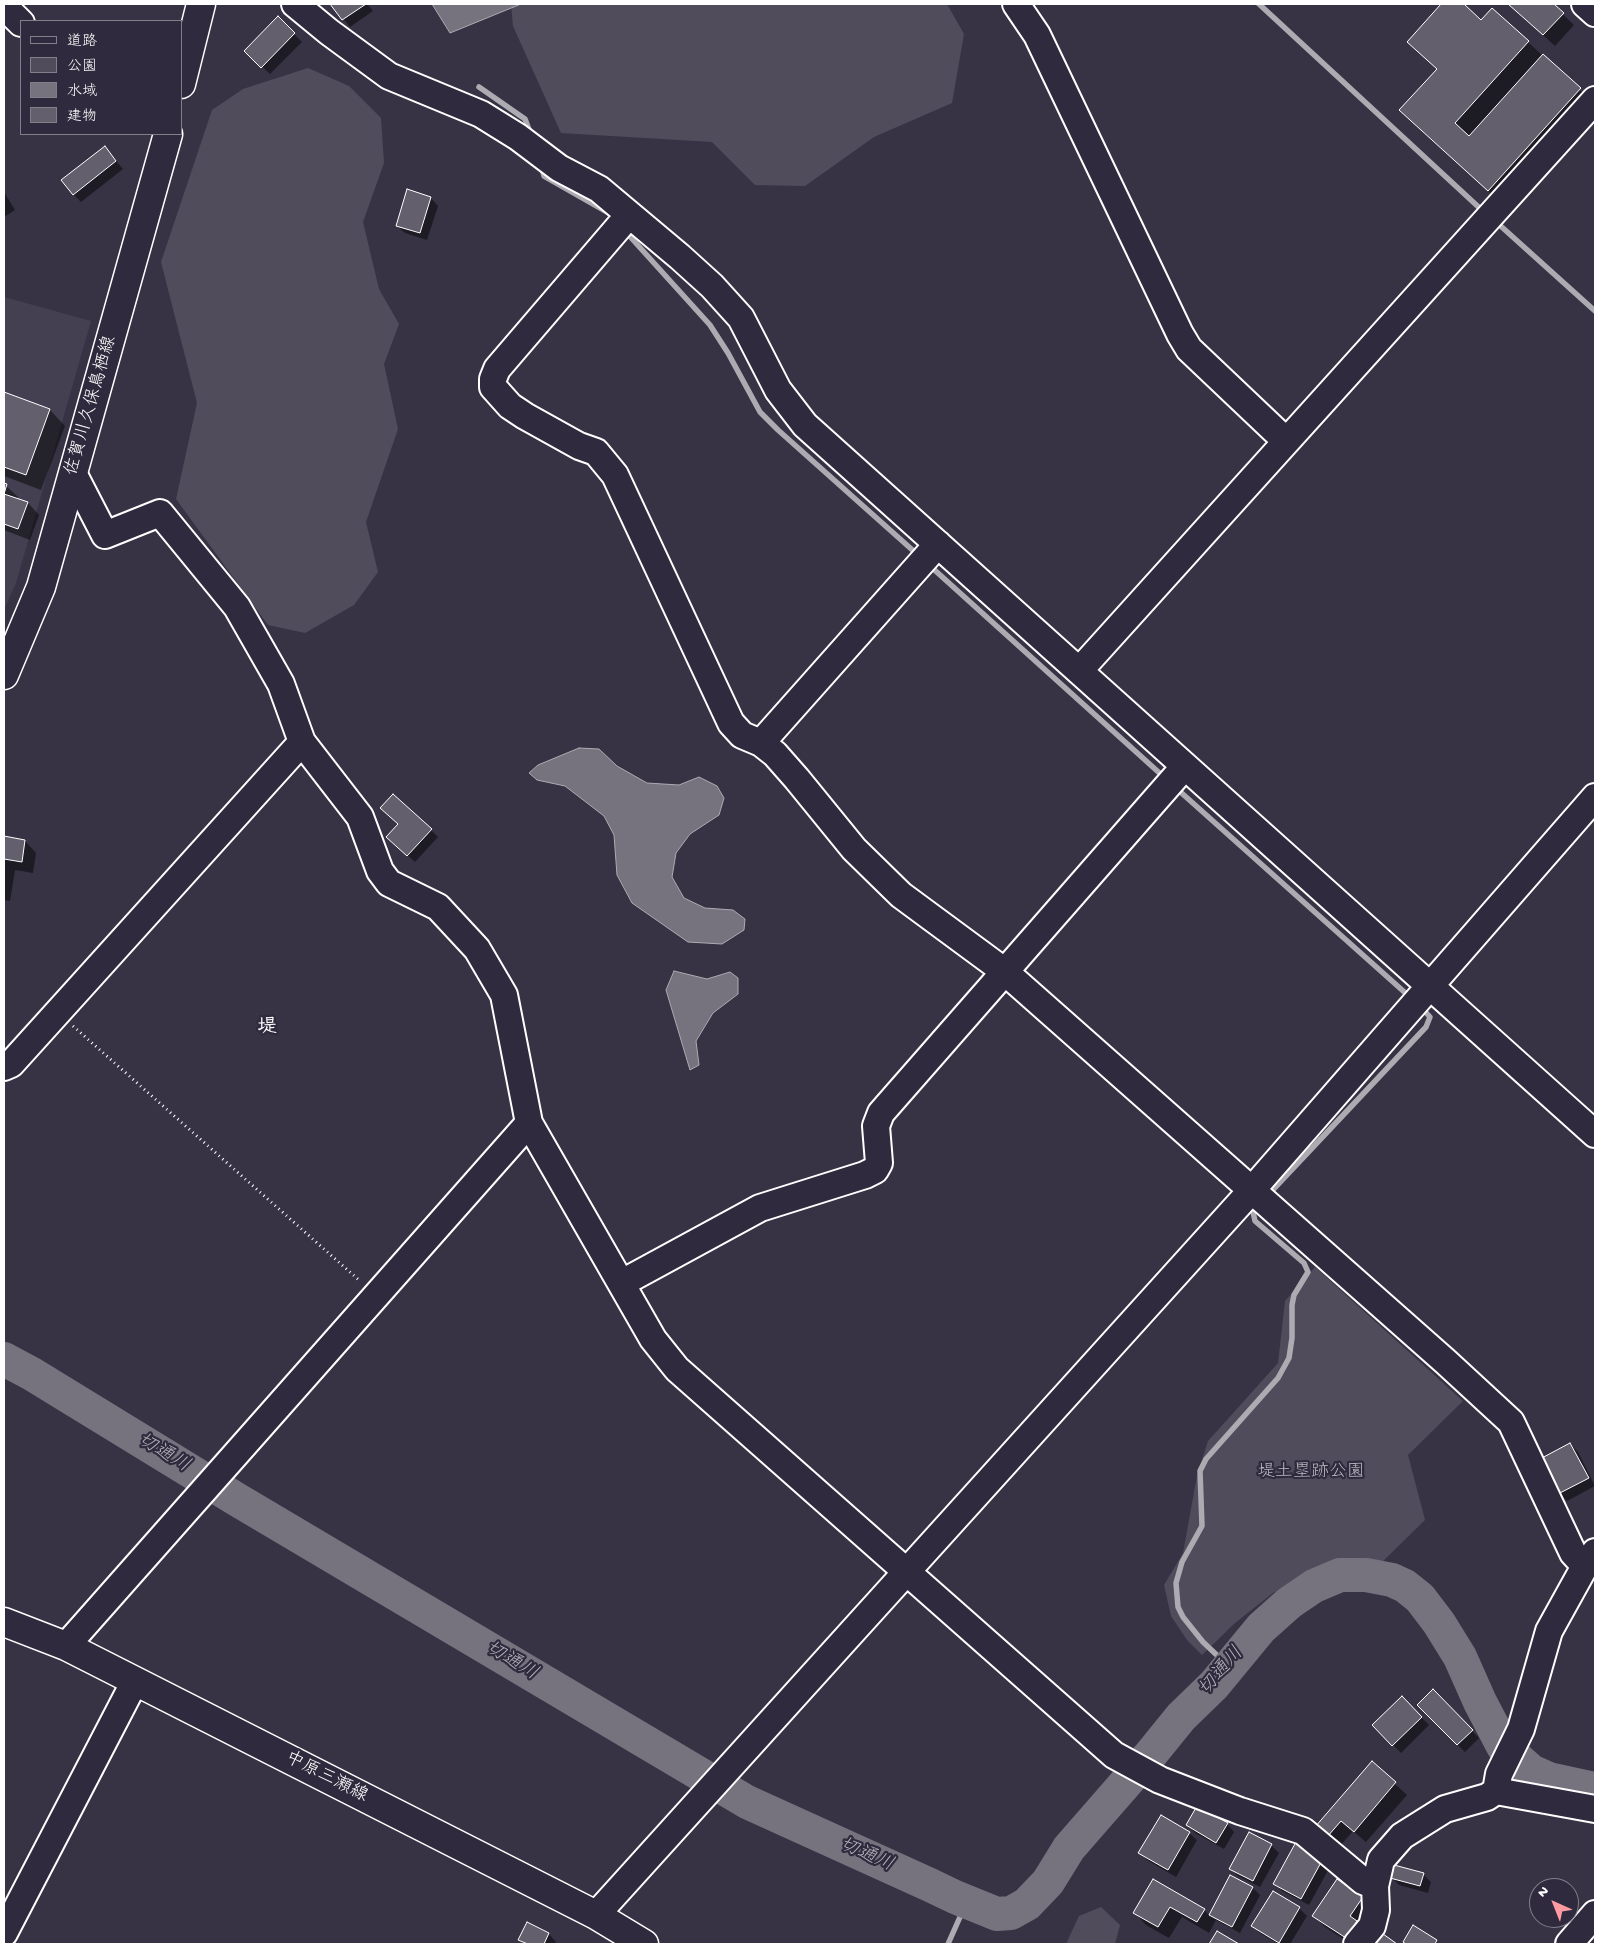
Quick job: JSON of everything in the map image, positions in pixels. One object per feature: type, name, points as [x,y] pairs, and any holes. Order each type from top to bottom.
[{"type":"main road","points":[[182,80],[201,4]]},
{"type":"main road","name":"佐賀川久保鳥栖線","points":[[4,675],[41,587],[168,135]]},
{"type":"main road","name":"中原三瀬線","points":[[4,1622],[66,1646],[596,1916],[644,1944]]},
{"type":"street","points":[[295,4],[329,32],[390,76],[481,114],[518,137],[559,168],[599,189],[622,224],[680,256],[728,302],[741,318],[778,390],[805,425],[1595,1134]]},
{"type":"street","points":[[1016,4],[1037,35],[1189,349],[1286,442]]},
{"type":"street","points":[[1585,4],[1595,13]]},
{"type":"street","points":[[4,6],[20,23]]},
{"type":"street","points":[[1079,671],[1595,100]]},
{"type":"street","points":[[622,224],[497,370],[493,379],[493,387],[510,406],[525,416],[579,446],[596,452],[615,474],[731,723],[742,735],[761,742],[775,754],[797,778],[854,849],[901,895],[976,948],[1004,971],[1446,1362],[1511,1422],[1573,1553],[1590,1559],[1548,1631],[1521,1729],[1498,1783],[1487,1797],[1445,1809],[1402,1836],[1381,1860],[1375,1886],[1376,1910],[1372,1926],[1357,1944]]},
{"type":"street","points":[[73,473],[105,535],[160,513],[237,607],[281,684],[302,742],[360,817],[380,871],[389,883],[438,907],[477,949],[504,995],[529,1123],[653,1339],[677,1368],[1114,1755],[1160,1780],[1240,1812],[1303,1831],[1363,1881],[1375,1886]]},
{"type":"street","points":[[761,742],[938,544]]},
{"type":"street","points":[[4,1067],[11,1064],[302,742]]},
{"type":"street","points":[[622,1283],[760,1208],[865,1175],[875,1170],[879,1163],[876,1126],[881,1113],[1186,766]]},
{"type":"street","points":[[596,1916],[906,1570],[1251,1191],[1595,797]]},
{"type":"street","points":[[66,1646],[529,1123]]},
{"type":"street","points":[[4,1933],[134,1681]]},
{"type":"street","points":[[1498,1783],[1595,1810]]},
{"type":"street","points":[[1569,1944],[1595,1914]]},
{"type":"path","points":[[57,1013],[377,1295]]},
{"type":"shaded area","points":[[4,297],[91,321],[16,583],[4,610]]},
{"type":"green space","points":[[511,4],[947,4],[964,34],[952,103],[874,137],[805,186],[755,185],[712,142],[561,133],[513,26]]},
{"type":"green space","points":[[308,68],[349,86],[381,118],[384,163],[363,222],[379,289],[399,324],[384,364],[398,429],[366,522],[378,572],[354,605],[305,633],[268,625],[176,499],[197,403],[161,262],[212,110],[243,89]]},
{"type":"green space","name":"堤土塁跡公園","points":[[1315,1267],[1463,1401],[1408,1455],[1425,1520],[1378,1566],[1345,1566],[1305,1575],[1273,1593],[1235,1623],[1202,1655],[1187,1640],[1171,1616],[1164,1585],[1183,1553],[1197,1476],[1208,1441],[1278,1363],[1285,1301]]},
{"type":"green space","points":[[1101,1907],[1120,1925],[1115,1944],[1066,1944],[1079,1916]]},
{"type":"water","points":[[432,4],[521,4],[450,33]]},
{"type":"water","points":[[579,748],[599,749],[617,766],[647,783],[679,785],[699,777],[717,786],[724,798],[719,815],[690,834],[676,853],[672,877],[684,898],[705,908],[733,910],[745,919],[744,930],[722,944],[688,942],[632,903],[617,875],[614,835],[604,816],[565,786],[537,780],[529,773],[538,765]]},
{"type":"water","points":[[674,971],[707,979],[730,972],[738,978],[738,994],[713,1013],[696,1041],[699,1065],[690,1070],[666,990]]},
{"type":"building","points":[[330,4],[366,4],[342,20]]},
{"type":"building","points":[[1441,4],[1464,4],[1481,20],[1492,8],[1529,41],[1455,123],[1469,136],[1543,54],[1581,88],[1488,191],[1399,110],[1437,69],[1407,42]]},
{"type":"building","points":[[1508,4],[1554,4],[1564,13],[1543,35]]},
{"type":"building","points":[[278,16],[295,33],[261,68],[244,51]]},
{"type":"building","points":[[105,146],[116,161],[73,195],[61,180]]},
{"type":"building","points":[[407,189],[431,197],[420,233],[396,226]]},
{"type":"building","points":[[4,392],[50,409],[26,475],[4,467]]},
{"type":"building","points":[[4,483],[7,484],[4,494]]},
{"type":"building","points":[[4,494],[28,502],[18,529],[4,524]]},
{"type":"building","points":[[393,794],[432,829],[407,856],[386,837],[398,824],[380,808]]},
{"type":"building","points":[[4,836],[25,840],[22,862],[4,859]]},
{"type":"building","points":[[1570,1443],[1589,1478],[1558,1494],[1540,1459]]},
{"type":"building","points":[[1433,1689],[1473,1730],[1457,1745],[1417,1705]]},
{"type":"building","points":[[1402,1696],[1422,1717],[1392,1746],[1372,1725]]},
{"type":"building","points":[[1372,1761],[1396,1782],[1354,1832],[1341,1821],[1327,1837],[1315,1827]]},
{"type":"building","points":[[1197,1806],[1228,1823],[1216,1843],[1186,1825]]},
{"type":"building","points":[[1161,1815],[1190,1832],[1168,1870],[1138,1853]]},
{"type":"building","points":[[1249,1832],[1272,1844],[1253,1881],[1229,1869]]},
{"type":"building","points":[[1296,1842],[1324,1857],[1301,1899],[1273,1884]]},
{"type":"building","points":[[1394,1865],[1424,1873],[1420,1886],[1390,1878]]},
{"type":"building","points":[[1230,1875],[1253,1887],[1232,1927],[1209,1915]]},
{"type":"building","points":[[1153,1879],[1205,1909],[1197,1922],[1170,1907],[1158,1927],[1133,1913]]},
{"type":"building","points":[[1337,1879],[1363,1897],[1350,1916],[1357,1921],[1346,1938],[1312,1916]]},
{"type":"building","points":[[1273,1891],[1300,1907],[1279,1943],[1251,1926]]},
{"type":"building","points":[[527,1922],[549,1933],[544,1944],[528,1944],[518,1940]]},
{"type":"building","points":[[1413,1925],[1437,1940],[1435,1944],[1406,1944],[1403,1942]]},
{"type":"building","points":[[1217,1931],[1239,1944],[1209,1944]]},
{"type":"building","points":[[1379,1931],[1397,1944],[1369,1944]]},
{"type":"waterway","points":[[1259,4],[1485,213]]},
{"type":"waterway","points":[[479,87],[525,119],[531,135]]},
{"type":"waterway","points":[[541,165],[544,176],[609,213]]},
{"type":"waterway","points":[[1494,220],[1595,311]]},
{"type":"waterway","points":[[625,231],[710,325],[728,353],[760,412],[918,555]]},
{"type":"waterway","points":[[929,565],[1165,778]]},
{"type":"waterway","points":[[1176,788],[1411,998]]},
{"type":"waterway","points":[[1267,1196],[1426,1027],[1430,1017],[1420,1006]]},
{"type":"waterway","points":[[1231,1664],[1222,1660],[1203,1642],[1183,1617],[1178,1607],[1176,1583],[1182,1562],[1202,1526],[1200,1471],[1206,1459],[1278,1378],[1289,1358],[1294,1295],[1308,1272],[1304,1263],[1255,1221],[1253,1212],[1259,1205]]},
{"type":"waterway","name":"切通川","points":[[4,1359],[747,1802],[955,1897],[997,1914],[1011,1913],[1027,1904],[1048,1882],[1069,1848],[1181,1717],[1214,1685],[1261,1628],[1289,1603],[1314,1586],[1340,1575],[1366,1575],[1392,1580],[1405,1586],[1420,1598],[1439,1623],[1460,1657],[1480,1702],[1503,1746],[1531,1771],[1549,1779],[1595,1789]]},
{"type":"waterway","points":[[948,1944],[960,1917],[976,1906]]},
{"type":"district","name":"堤","points":[[267,1029]]}]
